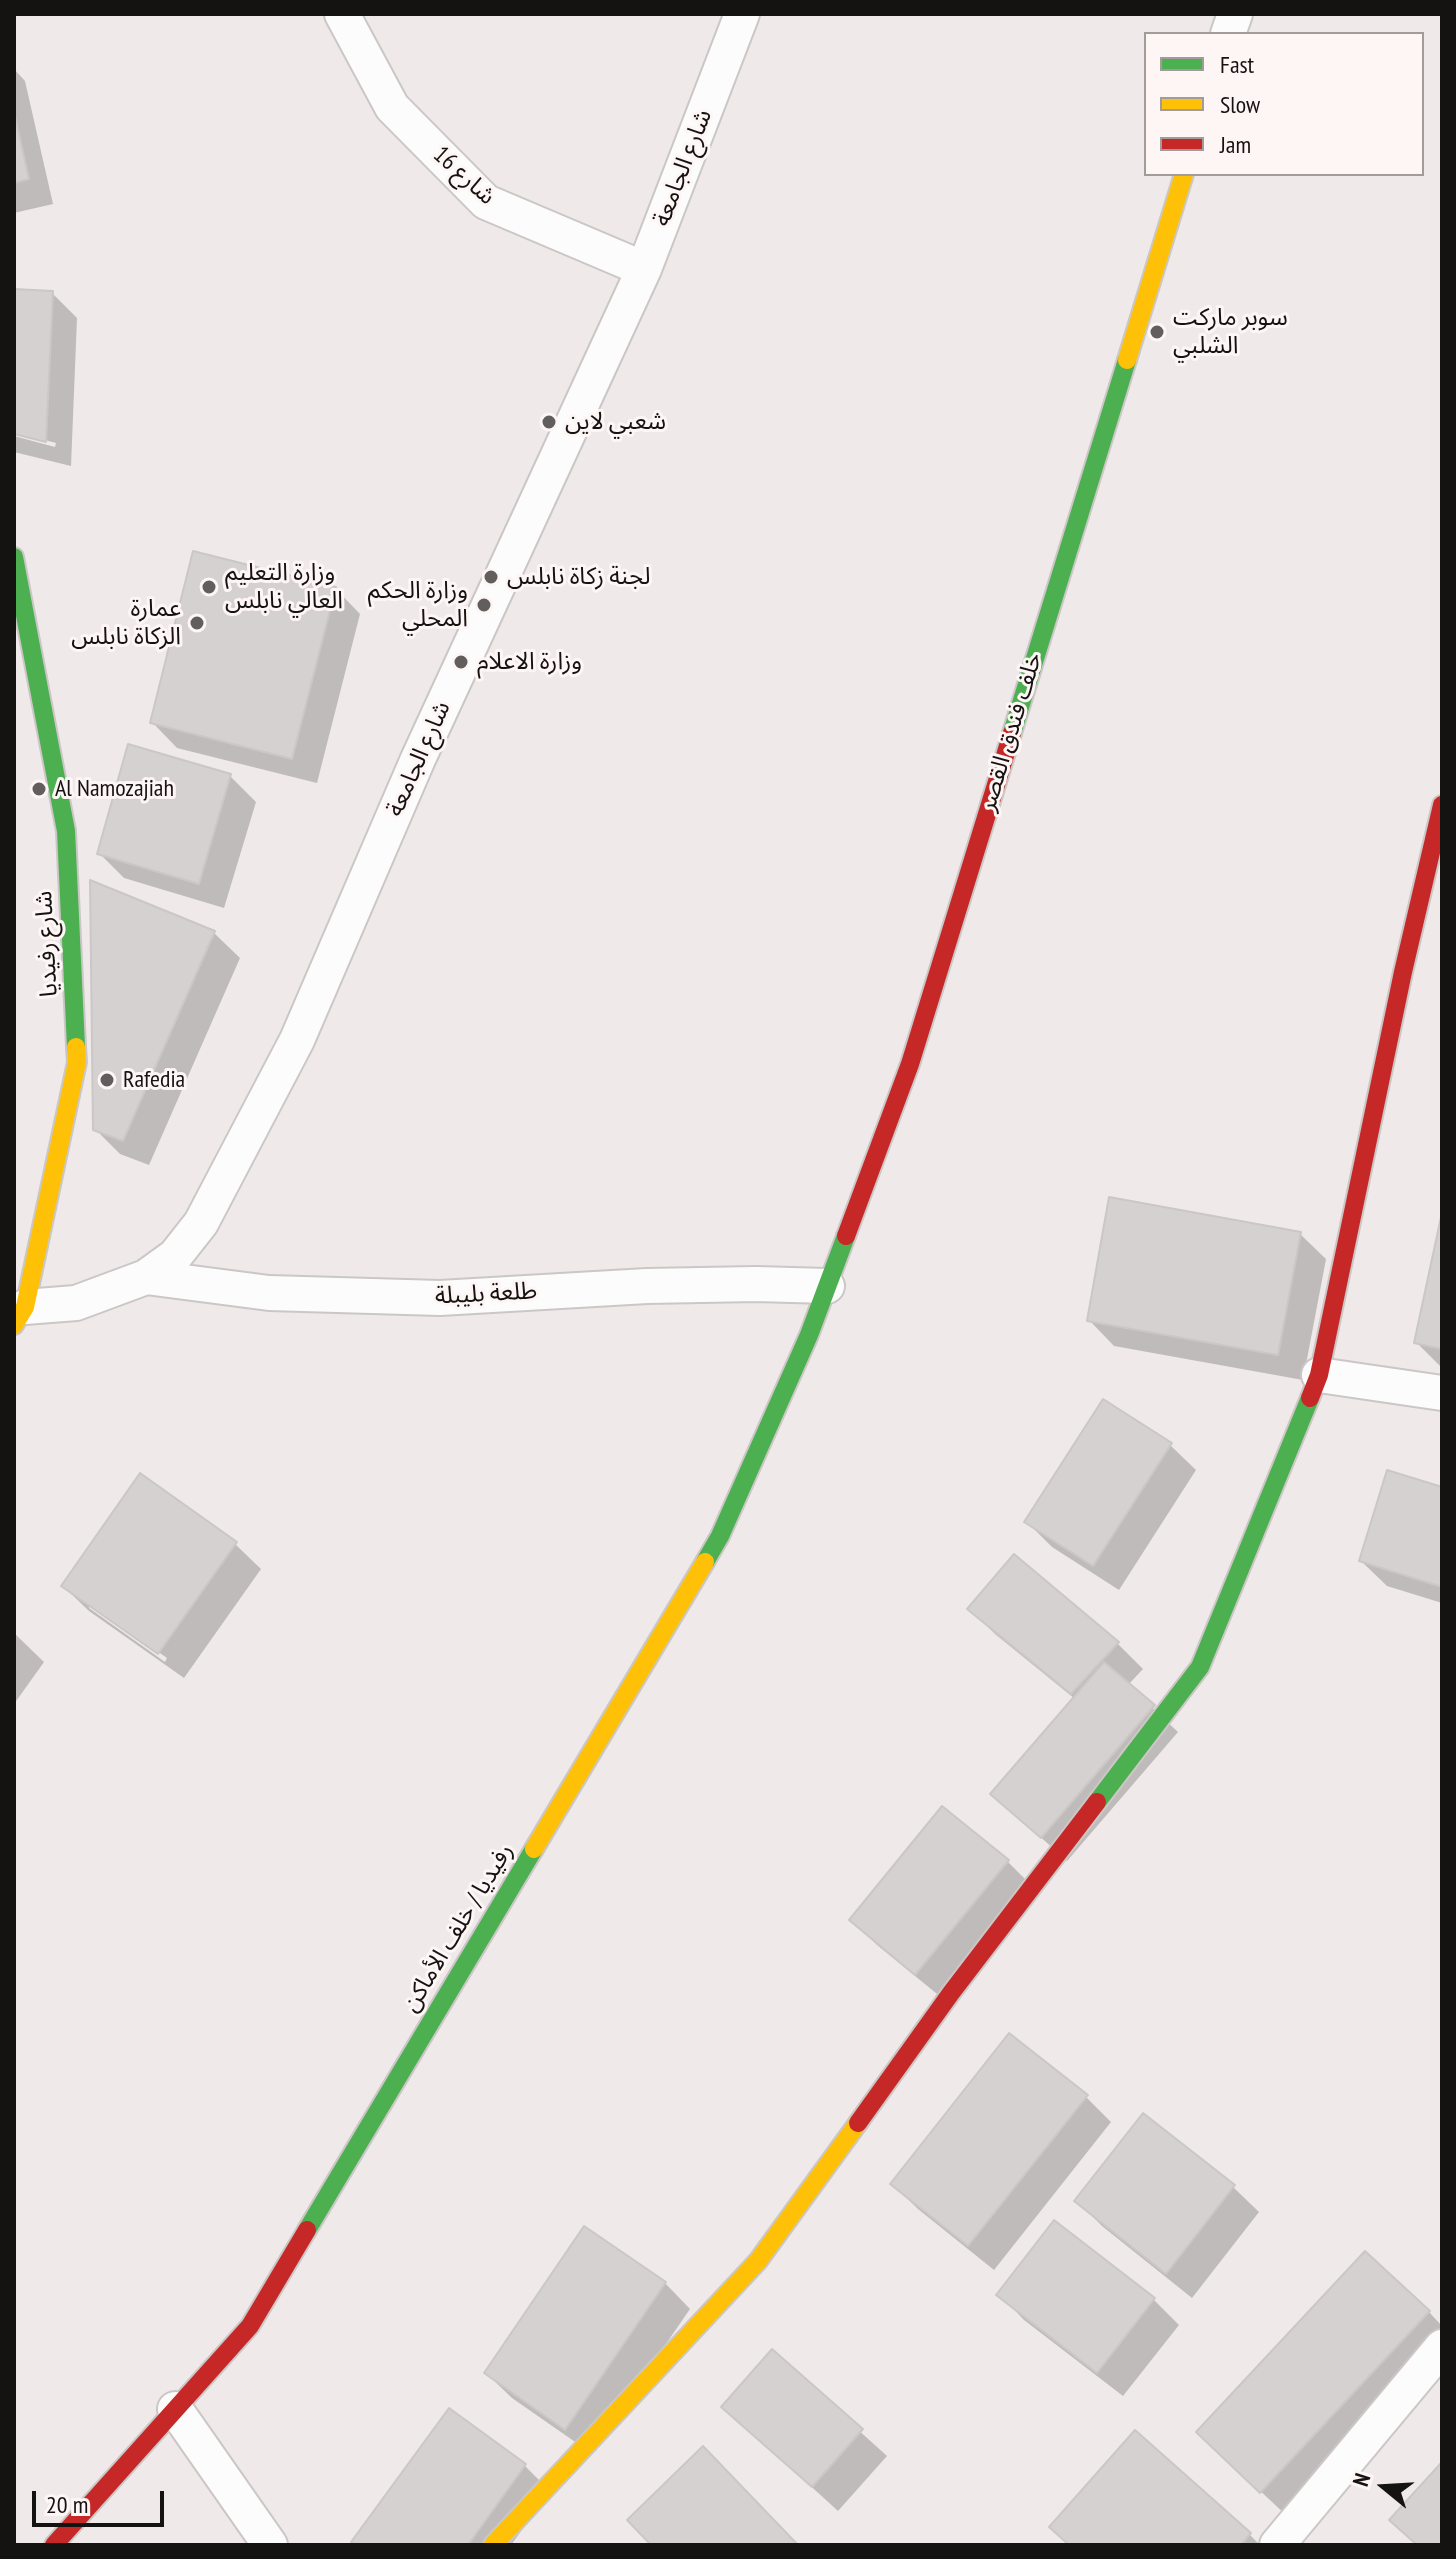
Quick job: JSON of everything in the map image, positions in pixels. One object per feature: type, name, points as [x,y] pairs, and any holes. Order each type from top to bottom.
[{"type":"street","name":"شارع 16","points":[[342,14],[392,107],[486,202],[644,269]]},
{"type":"street","name":"شارع الجامعة","points":[[20,1316],[76,1303],[146,1277],[175,1256],[201,1223],[297,1040],[418,759],[644,269],[742,14]]},
{"type":"street","name":"خلف فندق القصر","points":[[827,1286],[910,1064],[1183,176]]},
{"type":"street","name":"شارع رفيديا","points":[[14,557],[66,831],[77,1062],[20,1316]]},
{"type":"street","points":[[493,2545],[758,2261],[951,1993],[1200,1667],[1319,1375],[1403,972],[1442,805]]},
{"type":"street","name":"طلعة بليبلة","points":[[146,1277],[269,1293],[440,1298],[647,1286],[827,1286]]},
{"type":"street","name":"رفيديا / خلف الأماكن","points":[[54,2545],[250,2326],[720,1536],[809,1335],[827,1286]]},
{"type":"street","points":[[1319,1375],[1442,1393]]},
{"type":"street","points":[[1277,2545],[1442,2347]]},
{"type":"street","points":[[175,2409],[270,2545]]},
{"type":"building","points":[[14,112],[29,179],[14,183]]},
{"type":"building","points":[[14,289],[53,291],[46,442],[14,434]]},
{"type":"building","points":[[193,551],[336,587],[292,759],[150,723]]},
{"type":"building","points":[[128,744],[231,774],[199,884],[97,854]]},
{"type":"building","points":[[90,880],[215,931],[123,1141],[93,1130]]},
{"type":"building","points":[[1109,1197],[1301,1232],[1278,1355],[1087,1321]]},
{"type":"building","points":[[1442,1218],[1442,1349],[1414,1343]]},
{"type":"building","points":[[1103,1399],[1172,1443],[1093,1566],[1024,1522]]},
{"type":"building","points":[[1387,1470],[1442,1487],[1442,1587],[1359,1561]]},
{"type":"building","points":[[140,1473],[237,1542],[158,1654],[61,1586]]},
{"type":"building","points":[[1014,1554],[1119,1642],[1071,1694],[967,1609]]},
{"type":"building","points":[[1104,1662],[1155,1705],[1041,1838],[990,1794]]},
{"type":"building","points":[[942,1806],[1009,1860],[915,1975],[849,1920]]},
{"type":"building","points":[[1009,2033],[1088,2095],[968,2246],[890,2184]]},
{"type":"building","points":[[1143,2113],[1235,2185],[1166,2274],[1074,2201]]},
{"type":"building","points":[[1054,2220],[1155,2298],[1097,2373],[996,2295]]},
{"type":"building","points":[[584,2226],[666,2282],[565,2430],[484,2373]]},
{"type":"building","points":[[1365,2251],[1430,2311],[1260,2493],[1196,2432]]},
{"type":"building","points":[[772,2349],[863,2429],[812,2487],[721,2407]]},
{"type":"building","points":[[449,2408],[526,2464],[468,2545],[355,2545],[351,2542]]},
{"type":"building","points":[[1135,2430],[1251,2533],[1241,2545],[1069,2545],[1049,2527]]},
{"type":"building","points":[[703,2446],[798,2545],[651,2545],[627,2520]]},
{"type":"building","points":[[1442,2462],[1442,2545],[1417,2545],[1389,2520]]},
{"type":"traffic: fast","points":[[1012,733],[1127,360]]},
{"type":"traffic: fast","points":[[14,557],[66,831],[76,1047]]},
{"type":"traffic: fast","points":[[705,1562],[720,1536],[809,1335],[846,1236]]},
{"type":"traffic: fast","points":[[1097,1802],[1200,1667],[1310,1398]]},
{"type":"traffic: fast","points":[[307,2230],[534,1849]]},
{"type":"traffic: slow","points":[[1127,360],[1183,176]]},
{"type":"traffic: slow","points":[[14,1325],[25,1307],[77,1062],[76,1047]]},
{"type":"traffic: slow","points":[[534,1849],[705,1562]]},
{"type":"traffic: slow","points":[[493,2545],[758,2261],[858,2123]]},
{"type":"traffic: jam","points":[[846,1236],[910,1064],[1012,733]]},
{"type":"traffic: jam","points":[[1310,1398],[1319,1375],[1403,972],[1442,805]]},
{"type":"traffic: jam","points":[[858,2123],[951,1993],[1097,1802]]},
{"type":"traffic: jam","points":[[54,2545],[250,2326],[307,2230]]},
{"type":"place","name":"سوبر ماركت الشلبي","points":[[1157,332]]},
{"type":"place","name":"شعبي لاين","points":[[549,422]]},
{"type":"place","name":"لجنة زكاة نابلس","points":[[491,577]]},
{"type":"place","name":"وزارة التعليم العالي نابلس","points":[[209,587]]},
{"type":"place","name":"وزارة الحكم المحلي","points":[[484,605]]},
{"type":"place","name":"عمارة الزكاة نابلس","points":[[197,623]]},
{"type":"place","name":"وزارة الاعلام","points":[[461,662]]},
{"type":"place","name":"Al Namozajiah","points":[[39,789]]},
{"type":"place","name":"Rafedia","points":[[107,1080]]}]
